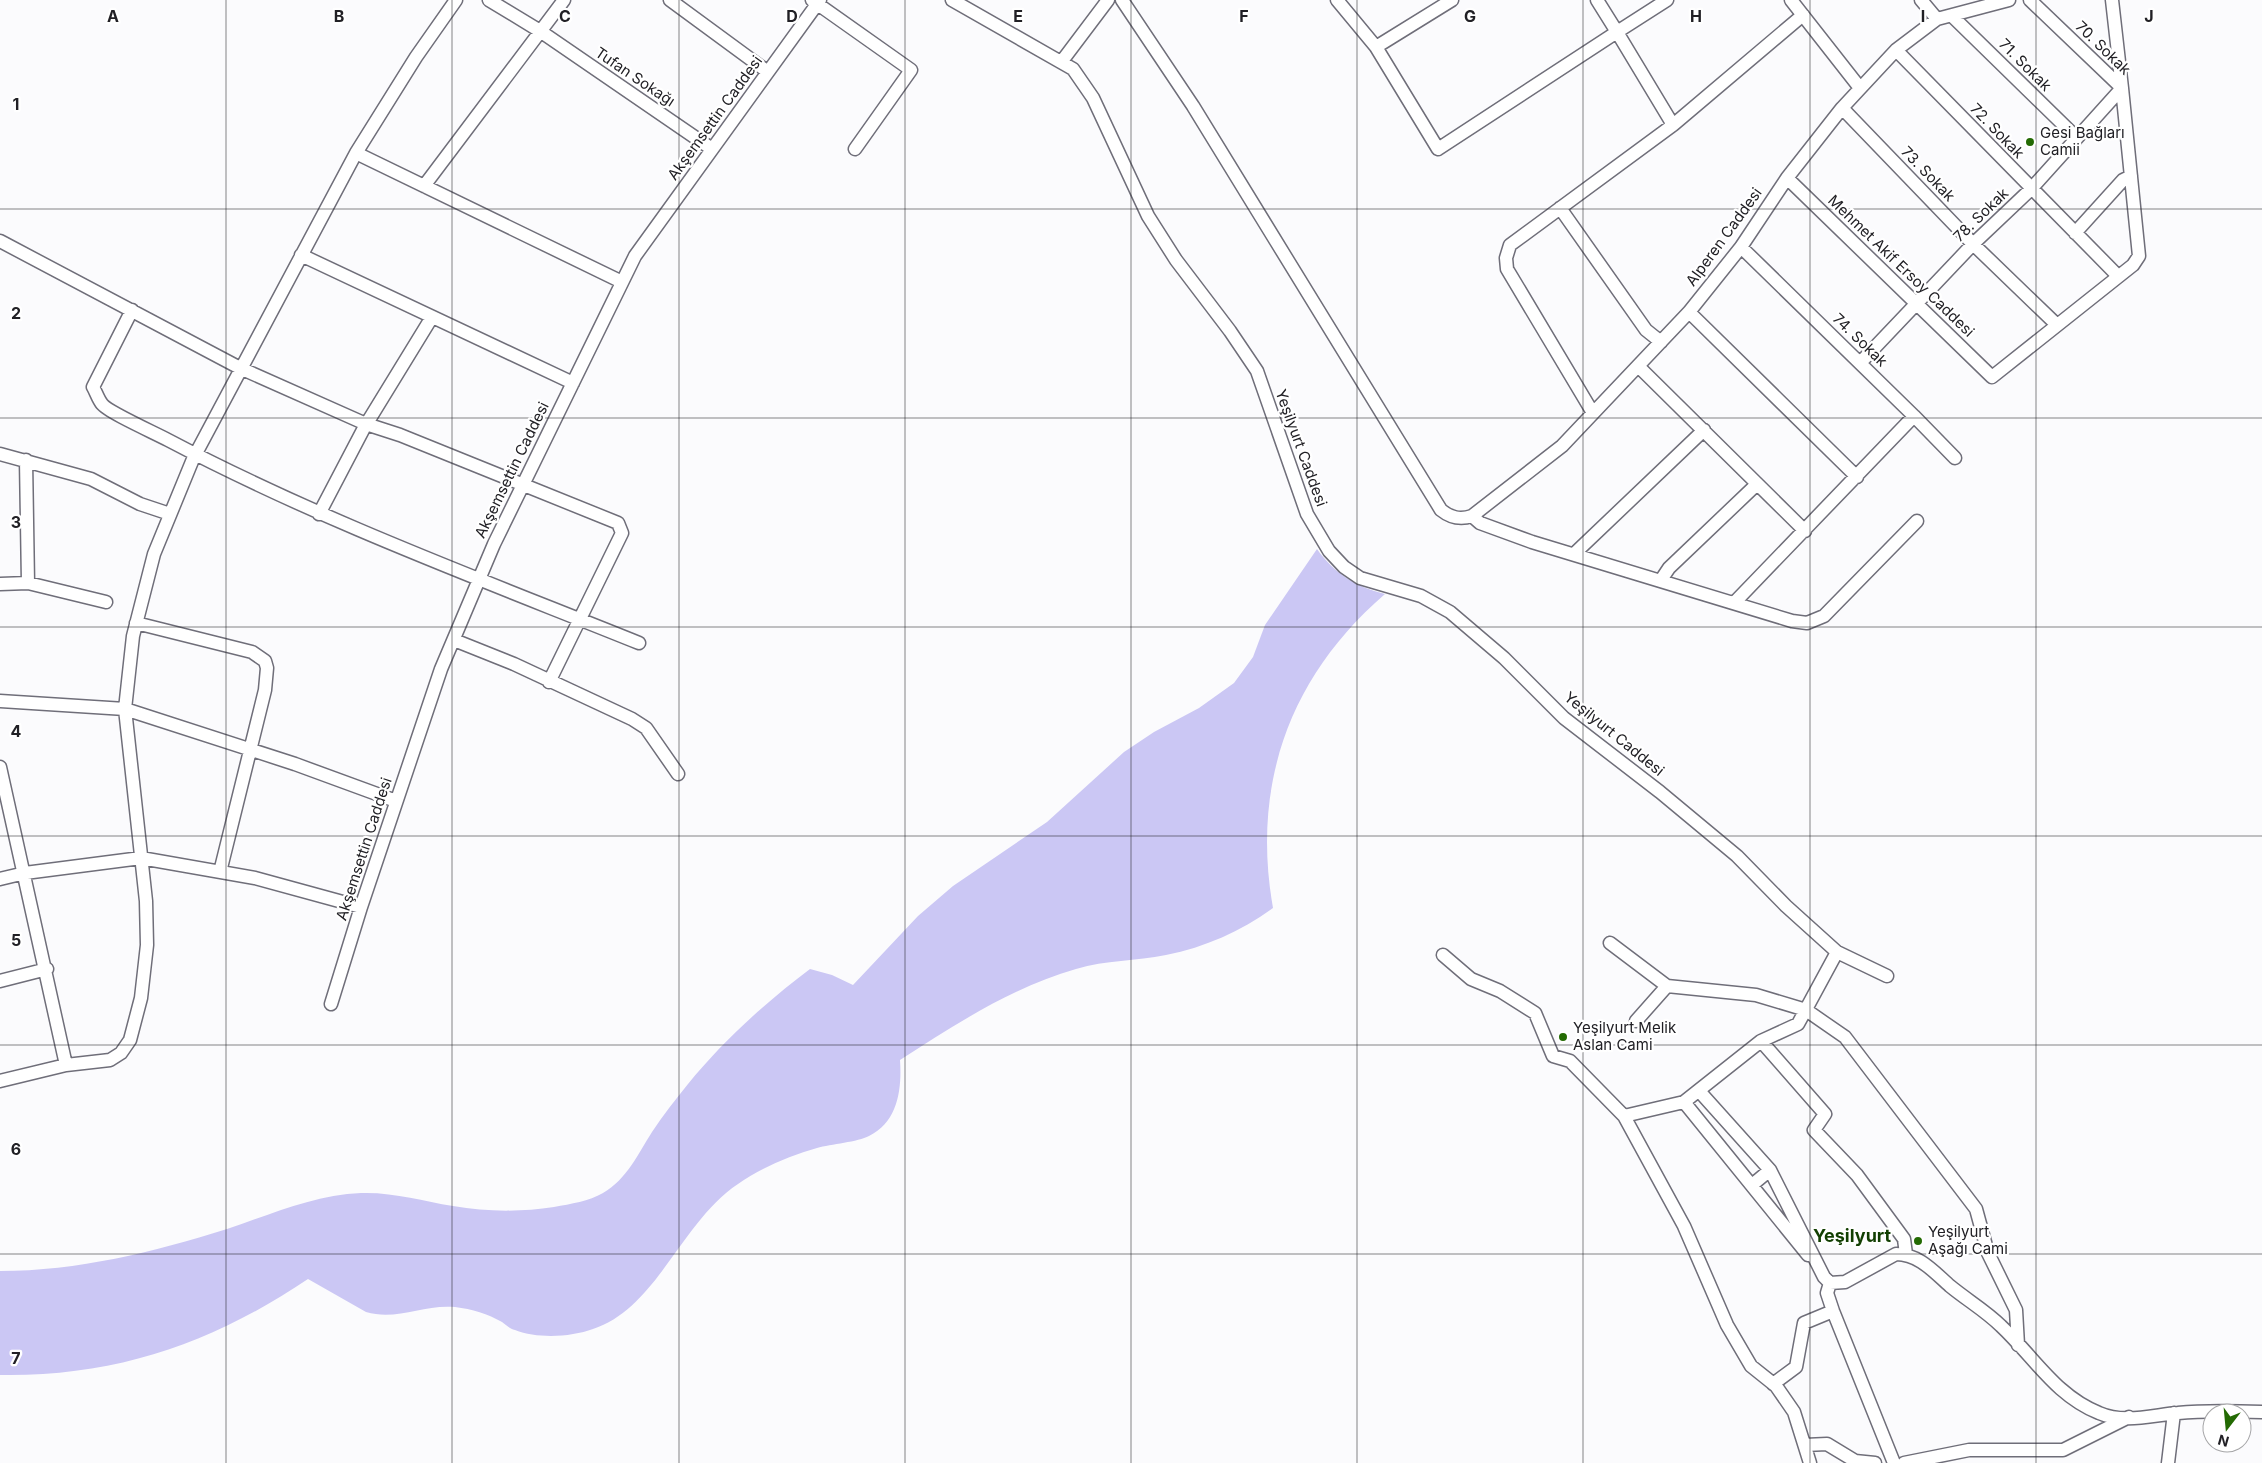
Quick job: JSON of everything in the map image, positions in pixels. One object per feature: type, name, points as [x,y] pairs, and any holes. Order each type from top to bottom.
[{"type":"street","points":[[0,1081],[66,1064],[110,1060],[121,1053],[130,1040],[142,998],[147,945],[146,901],[126,710],[136,623],[154,554],[195,454],[356,153],[416,57],[456,0]]},
{"type":"street","name":"Tufan Sokağı","points":[[489,0],[540,31],[712,149]]},
{"type":"street","points":[[424,186],[564,0]]},
{"type":"street","points":[[670,0],[768,72]]},
{"type":"street","name":"Yeşilyurt Caddesi","points":[[952,0],[1062,61],[1073,70],[1092,98],[1148,216],[1176,260],[1230,332],[1257,372],[1307,514],[1329,551],[1360,578],[1421,596],[1450,612],[1504,658],[1564,718],[1660,792],[1737,856],[1786,906],[1837,952],[1886,976]]},
{"type":"street","points":[[1062,61],[1108,0]]},
{"type":"street","points":[[1122,0],[1198,114],[1442,510],[1456,518],[1472,516],[1480,523],[1574,554],[1800,623],[1819,619],[1917,521]]},
{"type":"street","points":[[1337,0],[1376,47],[1438,149],[1667,0]]},
{"type":"street","points":[[1376,47],[1452,0]]},
{"type":"street","points":[[1597,0],[1673,125]]},
{"type":"street","points":[[1791,0],[1860,88]]},
{"type":"street","points":[[1921,0],[1937,18],[1952,16],[2010,0]]},
{"type":"street","name":"70. Sokak","points":[[2030,0],[2122,88],[2139,252],[2136,263],[2118,276]]},
{"type":"street","points":[[2112,0],[2122,88]]},
{"type":"street","points":[[816,1],[911,70],[855,149]]},
{"type":"street","name":"Akşemsettin Caddesi","points":[[331,1004],[361,907],[441,669],[480,578],[524,484],[635,256],[768,72],[816,1]]},
{"type":"street","points":[[1593,413],[1507,269],[1506,264],[1510,245],[1673,125],[1803,15]]},
{"type":"street","name":"71. Sokak","points":[[1952,16],[2076,138]]},
{"type":"street","name":"Alperen Caddesi","points":[[1472,516],[1562,446],[1661,342],[1689,312],[1740,247],[1787,178],[1842,108],[1896,50],[1937,18]]},
{"type":"street","name":"72. Sokak","points":[[1896,50],[2118,276]]},
{"type":"street","name":"78. Sokak","points":[[1860,363],[1973,244],[2031,189],[2122,88]]},
{"type":"street","name":"73. Sokak","points":[[1842,108],[1973,244],[2056,324]]},
{"type":"street","points":[[356,153],[622,282]]},
{"type":"street","points":[[2075,233],[2123,180],[2131,176]]},
{"type":"street","name":"Mehmet Akif Ersoy Caddesi","points":[[1787,178],[1992,377],[2056,324]]},
{"type":"street","points":[[1560,208],[1646,330],[1661,342]]},
{"type":"street","points":[[0,241],[240,368],[366,424],[612,518],[622,529],[549,682]]},
{"type":"street","name":"74. Sokak","points":[[1740,247],[1914,416],[1954,458]]},
{"type":"street","points":[[301,255],[573,383]]},
{"type":"street","points":[[2056,324],[2118,276]]},
{"type":"street","points":[[132,310],[93,387],[102,405],[195,454],[319,514],[639,643]]},
{"type":"street","points":[[1689,312],[1857,476]]},
{"type":"street","points":[[319,514],[366,424],[432,317]]},
{"type":"street","points":[[1638,366],[1704,430],[1756,485],[1805,531]]},
{"type":"street","points":[[1734,604],[1914,416]]},
{"type":"street","points":[[1574,554],[1704,430]]},
{"type":"street","points":[[0,454],[91,479],[140,504],[170,514]]},
{"type":"street","points":[[26,460],[28,583]]},
{"type":"street","points":[[1661,580],[1669,568],[1756,485]]},
{"type":"street","points":[[0,584],[28,583],[106,602]]},
{"type":"street","points":[[136,623],[252,652],[265,660],[267,668],[265,690],[220,872]]},
{"type":"street","points":[[454,640],[514,664],[549,682],[632,719],[646,728],[678,774]]},
{"type":"street","points":[[0,701],[126,710],[250,750],[396,801]]},
{"type":"street","points":[[0,767],[47,969],[66,1064]]},
{"type":"street","points":[[0,879],[25,873],[141,858],[255,878],[361,907]]},
{"type":"street","points":[[1610,943],[1667,986],[1756,995],[1806,1010],[1845,1037],[1976,1209],[1988,1253],[2016,1310],[2018,1344]]},
{"type":"street","points":[[1624,1116],[1684,1102],[1700,1092],[1761,1041],[1798,1024],[1837,952]]},
{"type":"street","points":[[1443,956],[1471,979],[1500,991],[1535,1013],[1553,1056],[1570,1061],[1624,1116],[1684,1226],[1727,1325],[1751,1366],[1774,1384],[1794,1412],[1810,1463]]},
{"type":"street","points":[[0,981],[47,969]]},
{"type":"street","points":[[1636,1021],[1667,986]]},
{"type":"street","points":[[1761,1041],[1825,1114],[1814,1130],[1857,1175],[1904,1239],[1906,1254]]},
{"type":"street","points":[[1700,1092],[1770,1170],[1793,1211],[1826,1278],[1827,1293],[1833,1311],[1894,1463]]},
{"type":"street","points":[[1684,1102],[1826,1278],[1845,1282],[1896,1254],[1906,1254],[1922,1262],[2001,1326],[2061,1390],[2080,1405],[2102,1415],[2140,1418],[2174,1413],[2230,1410],[2262,1412]]},
{"type":"street","points":[[1752,1185],[1770,1170]]},
{"type":"street","points":[[1780,1220],[1793,1211]]},
{"type":"street","points":[[1774,1384],[1796,1367],[1804,1323],[1833,1311]]},
{"type":"street","points":[[2168,1463],[2174,1413]]},
{"type":"street","points":[[1904,1463],[1969,1450],[2063,1450],[2130,1418]]},
{"type":"street","points":[[1805,1445],[1827,1444],[1855,1461],[1875,1463]]},
{"type":"shaded area","points":[[1317,549],[1346,578],[1385,594],[1352,626],[1324,660],[1302,697],[1285,735],[1274,776],[1268,818],[1268,862],[1273,908],[1261,916],[1236,931],[1195,948],[1155,957],[1087,966],[1053,977],[1007,996],[941,1034],[900,1060],[899,1093],[896,1104],[892,1113],[879,1130],[864,1138],[817,1148],[786,1158],[766,1167],[738,1184],[718,1200],[700,1220],[652,1284],[635,1303],[615,1318],[593,1329],[575,1334],[534,1335],[508,1327],[485,1314],[455,1307],[432,1308],[389,1315],[377,1314],[366,1312],[308,1279],[272,1302],[236,1321],[162,1352],[84,1370],[43,1374],[0,1375],[0,1271],[58,1268],[115,1259],[227,1229],[327,1197],[373,1193],[408,1197],[466,1208],[504,1211],[560,1206],[586,1200],[603,1193],[619,1181],[679,1095],[716,1052],[761,1009],[793,982],[810,969],[832,975],[853,985],[918,916],[953,886],[1047,822],[1124,752],[1154,732],[1199,708],[1234,683],[1253,657],[1265,625]]},
{"type":"place","name":"Gesi Bağları Camii","points":[[2030,142]]},
{"type":"place","name":"Yeşilyurt Melik Aslan Cami","points":[[1563,1037]]},
{"type":"place","name":"Yeşilyurt Aşağı Cami","points":[[1918,1241]]},
{"type":"district","name":"Yeşilyurt","points":[[1852,1236]]}]
